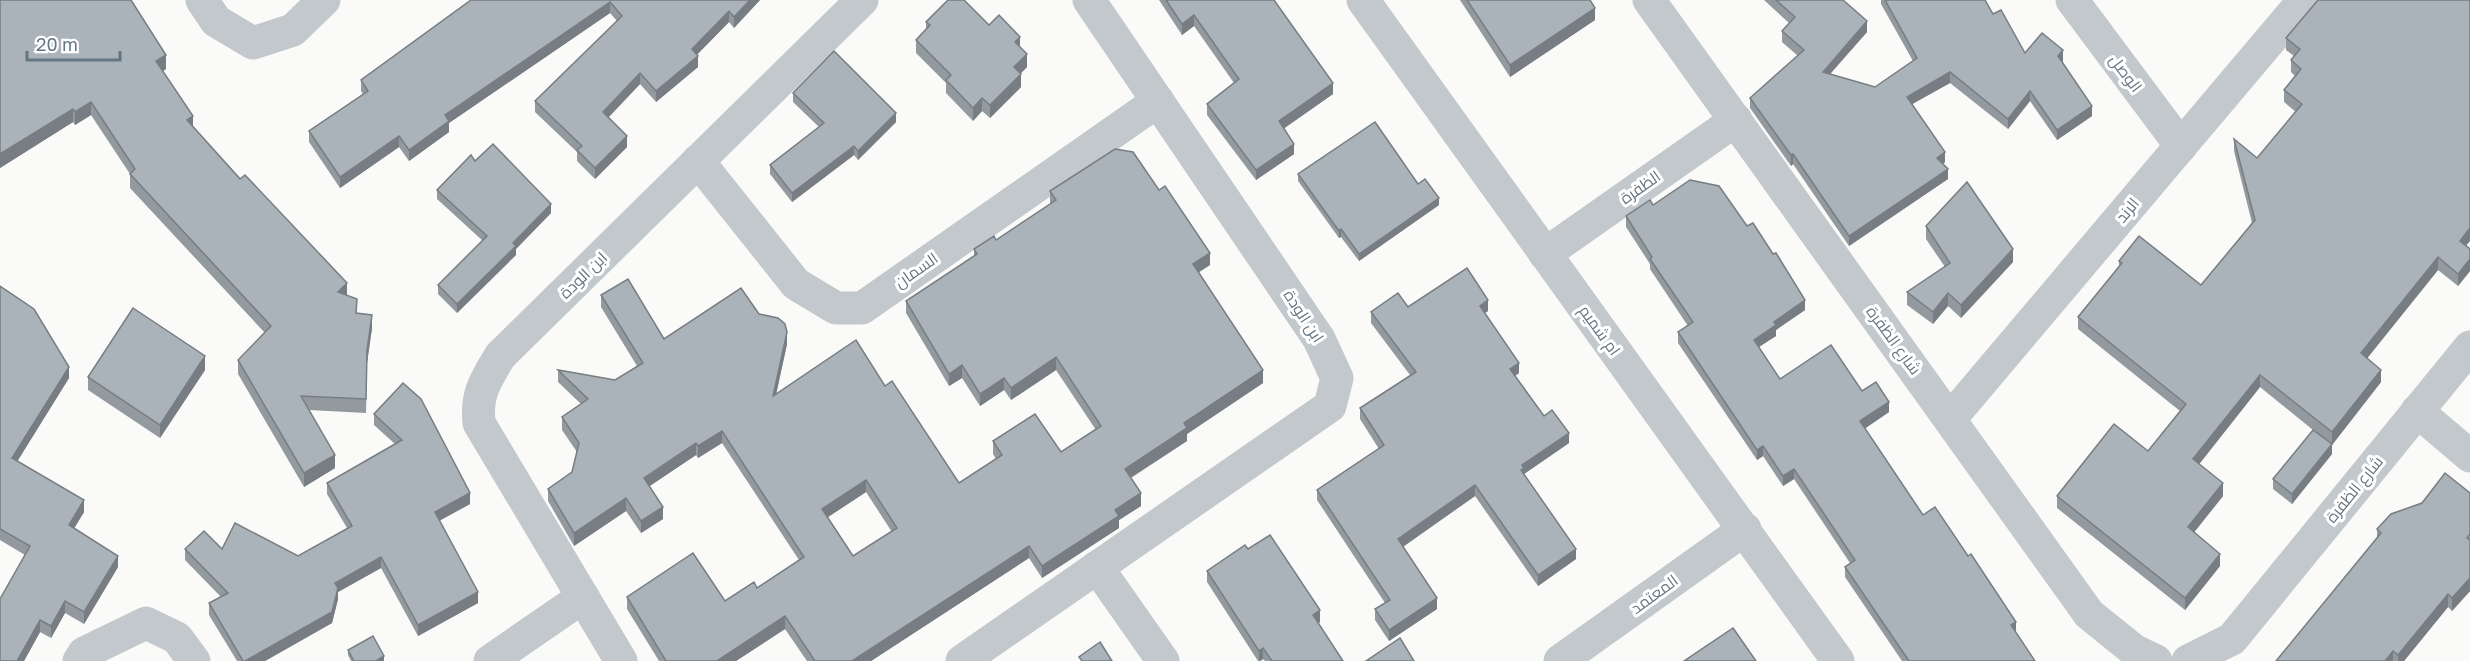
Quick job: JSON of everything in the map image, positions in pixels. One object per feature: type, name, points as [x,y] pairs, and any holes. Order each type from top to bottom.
[{"type":"street","points":[[201,0],[216,21],[253,43],[293,30],[324,0]]},
{"type":"street","name":"ابن الودة","points":[[621,661],[479,423],[477,403],[483,384],[500,356],[862,0]]},
{"type":"street","name":"ابن الودة","points":[[962,661],[1330,406],[1337,378],[1319,339],[1089,0]]},
{"type":"street","name":"ام شميم","points":[[1363,0],[1838,661]]},
{"type":"street","name":"شارع الظفرة","points":[[1649,0],[2089,614],[2135,651],[2156,661]]},
{"type":"street","name":"الوصل","points":[[2072,0],[2181,146]]},
{"type":"street","name":"الرند","points":[[1950,419],[2304,0]]},
{"type":"street","name":"السمان","points":[[698,161],[796,284],[836,308],[862,308],[1158,101]]},
{"type":"street","name":"الظفرة","points":[[1545,254],[1736,120]]},
{"type":"street","name":"شارع الظفرة","points":[[2188,661],[2232,639],[2470,347]]},
{"type":"street","points":[[2417,411],[2470,456]]},
{"type":"street","name":"المعتمد","points":[[1563,660],[1745,529]]},
{"type":"street","points":[[1097,567],[1163,661]]},
{"type":"street","points":[[490,661],[583,597]]},
{"type":"street","points":[[79,661],[84,654],[146,623],[177,638],[194,661]]},
{"type":"building","points":[[0,0],[131,0],[166,55],[156,61],[193,116],[187,120],[240,179],[245,175],[347,283],[338,292],[357,299],[356,313],[372,315],[367,350],[366,399],[301,396],[335,455],[304,473],[238,360],[271,326],[130,174],[135,169],[91,102],[75,112],[73,109],[0,154]]},
{"type":"building","points":[[471,0],[750,0],[734,17],[729,11],[692,49],[698,56],[656,91],[640,73],[603,112],[627,136],[595,168],[577,150],[582,146],[535,101],[622,16],[610,2],[445,115],[449,121],[409,150],[399,136],[340,177],[309,131],[368,91],[361,80]]},
{"type":"building","points":[[948,0],[964,0],[989,25],[999,15],[1020,37],[1015,42],[1027,54],[1014,67],[1021,74],[990,105],[982,98],[973,108],[946,80],[951,75],[916,40],[930,25],[926,22]]},
{"type":"building","points":[[1166,0],[1274,0],[1333,83],[1279,121],[1294,144],[1256,170],[1207,104],[1239,79],[1194,15],[1182,24]]},
{"type":"building","points":[[1467,0],[1590,0],[1595,8],[1510,65]]},
{"type":"building","points":[[1776,0],[1843,0],[1867,21],[1823,72],[1875,87],[1917,58],[1885,0],[1985,0],[1993,14],[2001,10],[2025,53],[2042,33],[2063,50],[2058,56],[2092,106],[2057,130],[2030,91],[2008,119],[1950,72],[1907,97],[1945,152],[1937,158],[1948,169],[1849,236],[1793,154],[1791,155],[1750,98],[1804,50],[1782,31],[1795,17]]},
{"type":"building","points":[[2318,0],[2470,0],[2470,228],[2460,241],[2470,249],[2470,259],[2458,274],[2438,257],[2361,353],[2381,370],[2332,432],[2260,375],[2193,459],[2223,483],[2188,527],[2220,554],[2185,598],[2057,496],[2114,424],[2148,451],[2186,404],[2078,317],[2122,263],[2119,261],[2139,236],[2201,285],[2255,220],[2234,139],[2257,158],[2302,104],[2284,90],[2301,69],[2291,60],[2300,49],[2286,38]]},
{"type":"building","points":[[834,51],[896,113],[858,151],[854,146],[792,193],[770,165],[824,123],[793,93]]},
{"type":"building","points":[[1375,122],[1418,184],[1425,179],[1439,198],[1359,254],[1341,229],[1339,231],[1298,174]]},
{"type":"building","points":[[493,144],[551,204],[513,243],[516,246],[457,304],[438,285],[487,236],[437,190],[471,155],[475,161]]},
{"type":"building","points":[[1115,149],[1133,152],[1159,190],[1165,186],[1210,253],[1193,264],[1263,370],[1184,423],[1187,428],[1125,469],[1141,493],[1115,510],[1119,516],[1042,566],[1029,546],[852,661],[815,661],[785,616],[717,661],[666,661],[627,597],[693,553],[725,601],[754,582],[757,588],[804,557],[722,431],[698,446],[696,443],[644,478],[663,507],[641,521],[626,498],[574,533],[548,489],[572,472],[579,443],[562,417],[588,399],[558,370],[615,380],[643,363],[601,295],[628,279],[664,339],[741,288],[759,314],[778,318],[785,324],[787,332],[773,396],[856,340],[885,386],[892,381],[959,483],[1002,455],[993,441],[1035,414],[1061,452],[1101,426],[1056,357],[1011,388],[1004,378],[980,394],[962,365],[949,374],[906,301],[977,254],[974,249],[994,236],[996,240],[1056,200],[1050,191]],"holes":[[[866,480],[897,528],[853,556],[822,509]]]},
{"type":"building","points":[[1690,180],[1719,186],[1747,226],[1753,223],[1773,254],[1776,253],[1805,300],[1774,322],[1776,325],[1754,340],[1780,379],[1831,345],[1862,391],[1876,382],[1889,402],[1860,421],[1923,515],[1935,507],[1968,556],[1971,554],[2016,622],[2011,625],[2035,661],[1909,661],[1845,567],[1855,560],[1794,469],[1783,476],[1763,446],[1757,450],[1678,332],[1693,322],[1650,259],[1652,257],[1626,216],[1650,200],[1653,205]]},
{"type":"building","points":[[1967,182],[2013,249],[1961,305],[1948,293],[1933,312],[1907,292],[1950,263],[1926,226]]},
{"type":"building","points":[[1467,268],[1488,300],[1480,306],[1519,363],[1510,369],[1544,416],[1552,410],[1569,433],[1522,465],[1524,468],[1521,470],[1576,549],[1538,575],[1475,485],[1398,539],[1437,598],[1389,630],[1375,609],[1390,600],[1317,490],[1384,445],[1360,408],[1416,372],[1371,312],[1398,293],[1408,307]]},
{"type":"building","points":[[0,286],[34,309],[69,367],[12,458],[84,500],[69,525],[118,556],[84,612],[65,601],[51,626],[40,620],[17,661],[0,661],[0,599],[30,546],[0,529]]},
{"type":"building","points":[[133,308],[205,356],[160,425],[88,377]]},
{"type":"building","points":[[403,383],[421,399],[470,493],[435,512],[478,592],[418,625],[381,557],[335,583],[338,588],[332,612],[243,661],[209,603],[228,593],[185,549],[204,531],[222,549],[235,523],[298,556],[352,526],[327,483],[402,440],[374,414]]},
{"type":"building","points":[[2313,430],[2332,444],[2292,494],[2273,479]]},
{"type":"building","points":[[2445,473],[2470,493],[2470,534],[2467,538],[2470,540],[2470,578],[2452,598],[2448,594],[2398,655],[2393,651],[2385,661],[2276,661],[2381,533],[2377,529],[2391,514],[2422,503]]},
{"type":"building","points":[[1270,535],[1320,610],[1313,615],[1343,661],[1272,661],[1263,648],[1259,651],[1207,571],[1245,545],[1248,549]]},
{"type":"building","points":[[1733,628],[1756,661],[1684,661]]},
{"type":"building","points":[[373,636],[384,656],[376,661],[354,661],[348,650]]},
{"type":"building","points":[[1400,638],[1414,661],[1366,661]]},
{"type":"building","points":[[1100,642],[1112,661],[1082,661],[1079,657]]}]
